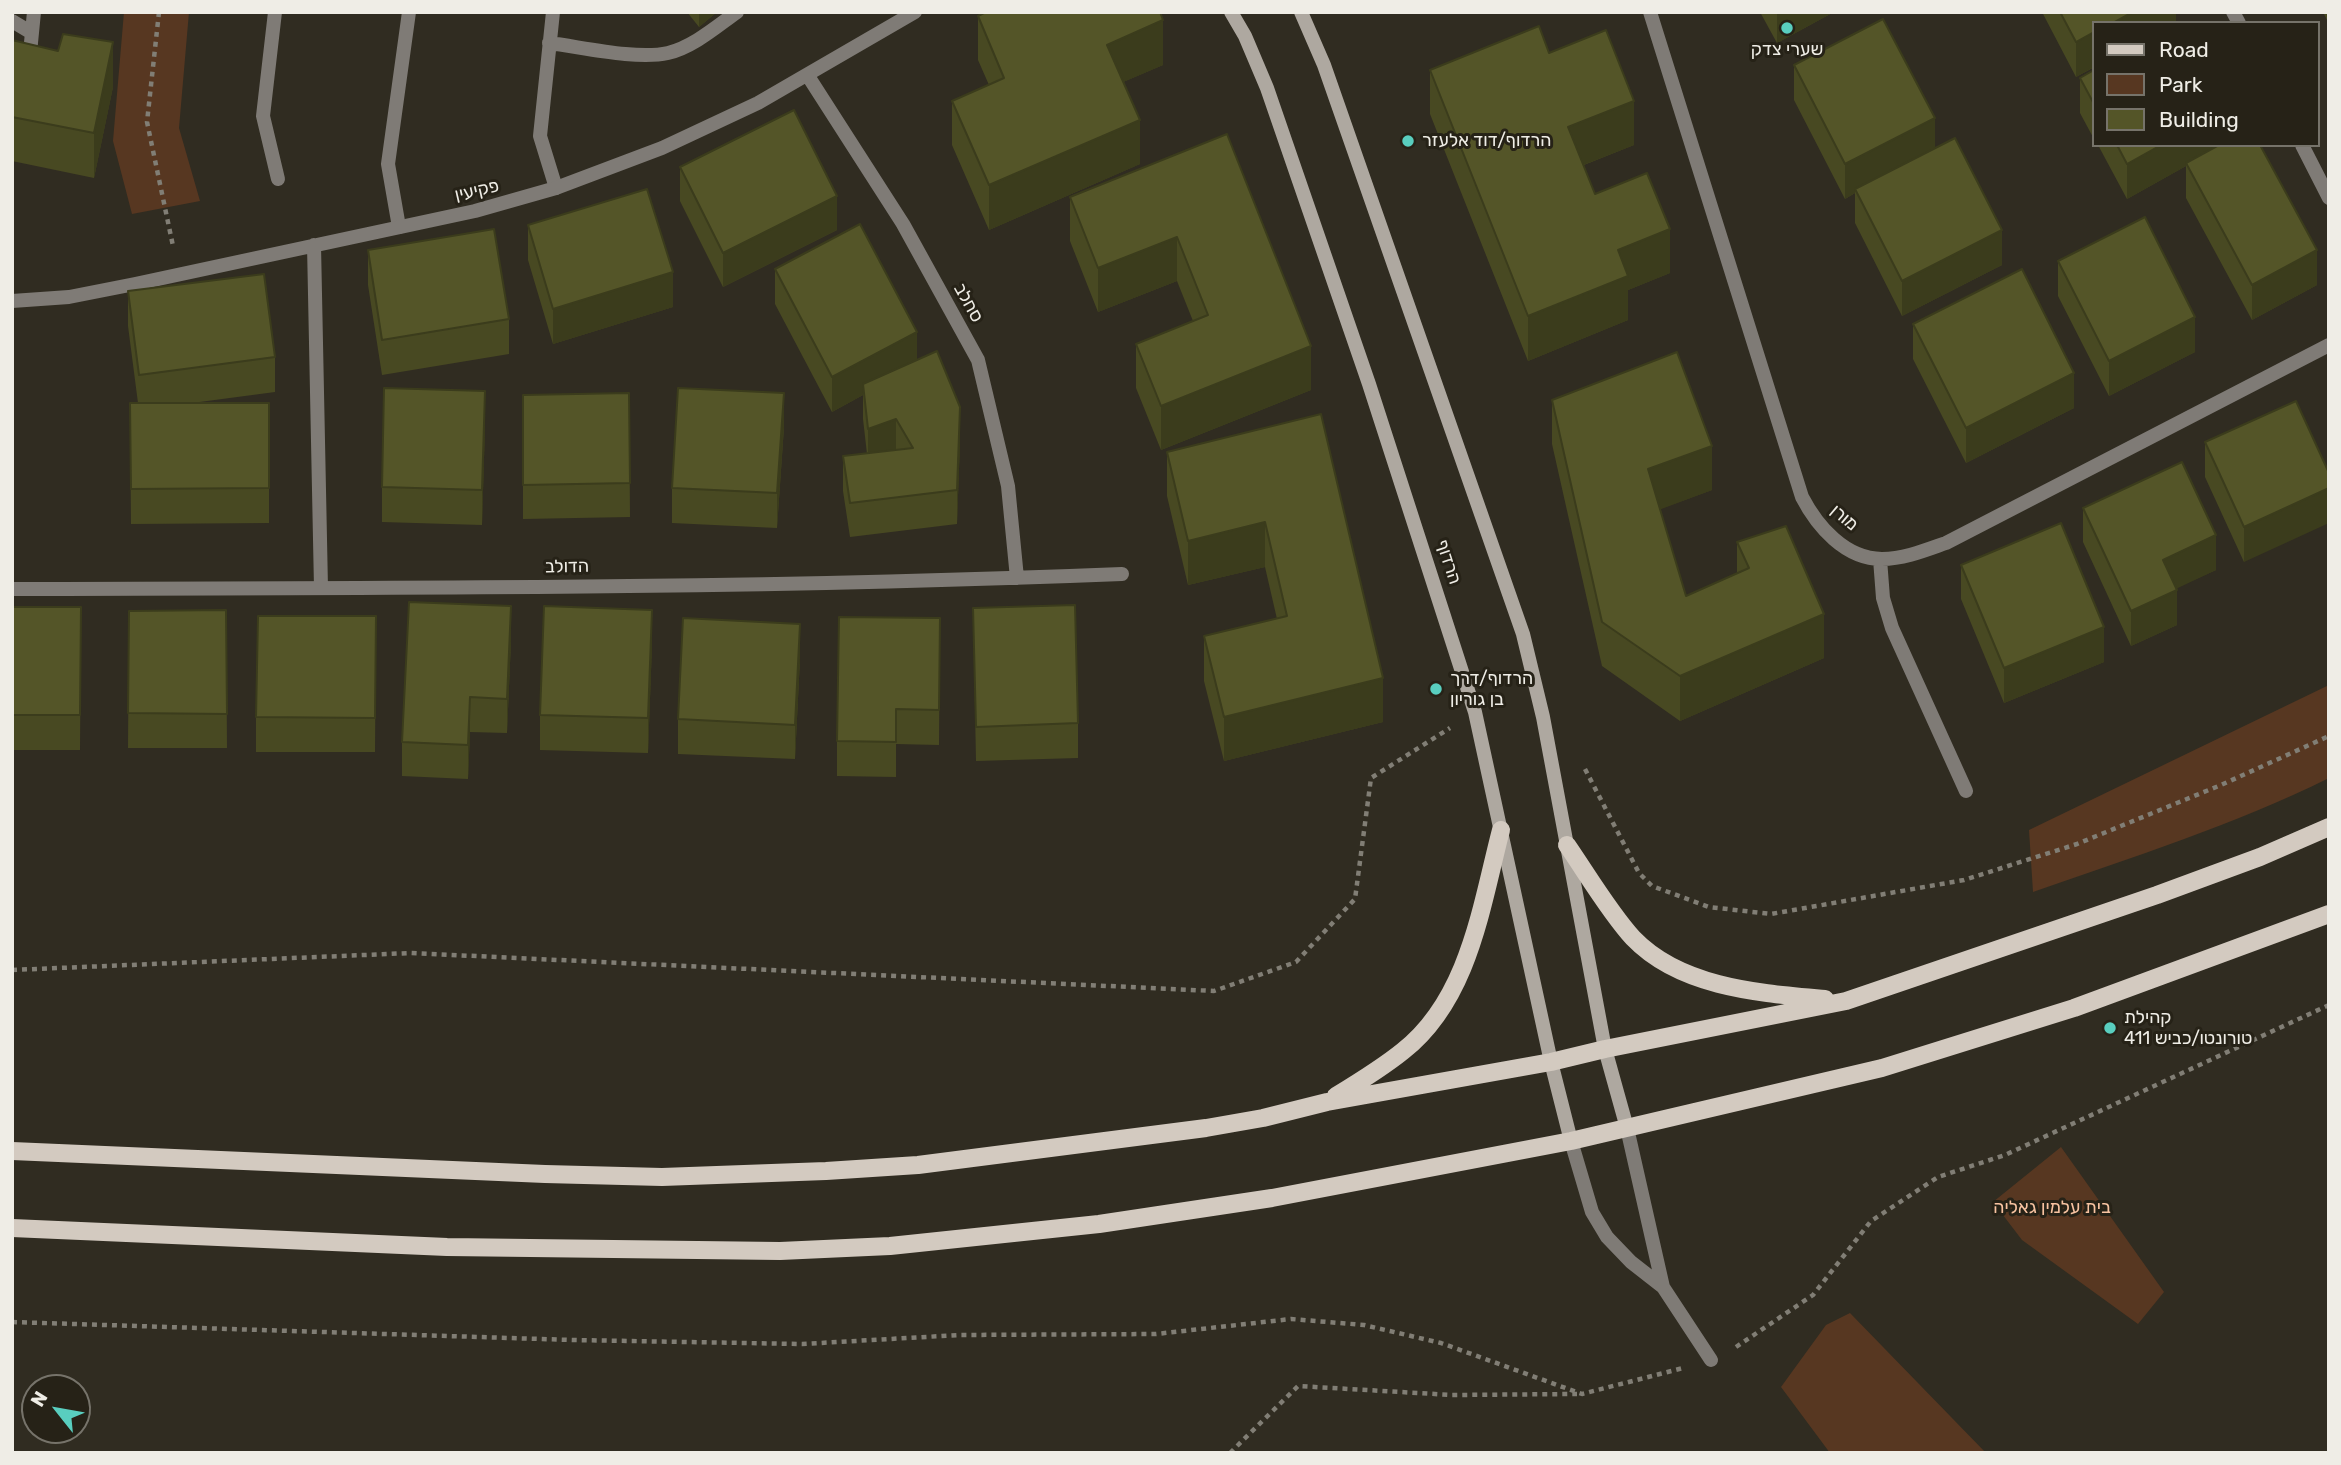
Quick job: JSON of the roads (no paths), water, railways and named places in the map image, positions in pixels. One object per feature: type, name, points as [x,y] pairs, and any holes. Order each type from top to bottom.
[{"type":"main road","points":[[12,1151],[662,1177],[918,1165],[1206,1128],[1263,1118],[1327,1102],[1551,1062],[1846,1000],[2157,895],[2260,857],[2329,827]]},
{"type":"main road","points":[[1327,1102],[1404,1050],[1430,1024],[1447,1000],[1464,964],[1502,830]]},
{"type":"main road","points":[[1567,845],[1636,941],[1686,973],[1723,985],[1773,994],[1846,1000]]},
{"type":"main road","points":[[12,1228],[447,1247],[780,1251],[890,1246],[1099,1224],[1259,1200],[1571,1141],[1882,1068],[2074,1008],[2329,914]]},
{"type":"street","points":[[27,75],[34,12]]},
{"type":"street","points":[[275,12],[263,116],[278,179]]},
{"type":"street","points":[[398,227],[388,164],[409,12]]},
{"type":"street","points":[[553,12],[540,136],[556,188]]},
{"type":"street","points":[[550,43],[648,56],[669,53],[690,44],[737,12]]},
{"type":"street","name":"פקיעין","points":[[12,301],[69,297],[506,204],[556,188],[694,134],[808,76],[915,12]]},
{"type":"street","name":"הרדוף","points":[[1231,12],[1245,36],[1267,88],[1374,397],[1475,712],[1551,1062],[1571,1141]]},
{"type":"street","points":[[1301,12],[1324,65],[1523,634],[1543,717],[1605,1049],[1627,1128],[1663,1287]]},
{"type":"street","name":"מורן","points":[[1650,12],[1802,497],[1814,519],[1832,537],[1860,554],[1880,559]]},
{"type":"street","points":[[12,21],[32,33]]},
{"type":"street","name":"סחלב","points":[[808,76],[903,224],[978,360],[1009,486],[1017,578]]},
{"type":"street","points":[[2303,147],[2329,198]]},
{"type":"street","points":[[314,245],[321,588]]},
{"type":"street","points":[[1966,791],[1892,628],[1884,598],[1880,559],[1904,556],[1946,543],[2329,345]]},
{"type":"street","name":"הדולב","points":[[12,589],[505,588],[1122,574]]},
{"type":"street","points":[[1571,1141],[1592,1212],[1606,1237],[1663,1287],[1711,1360]]},
{"type":"place","name":"שערי צדק","points":[[1787,28]]},
{"type":"place","name":"הרדוף/דוד אלעזר","points":[[1408,141]]},
{"type":"place","name":"הרדוף/דרך בן גוריון","points":[[1436,689]]},
{"type":"place","name":"קהילת טורונטו/כביש 411","points":[[2110,1028]]},
{"type":"park label","name":"בית עלמין גאליה","points":[[2052,1208]]}]
